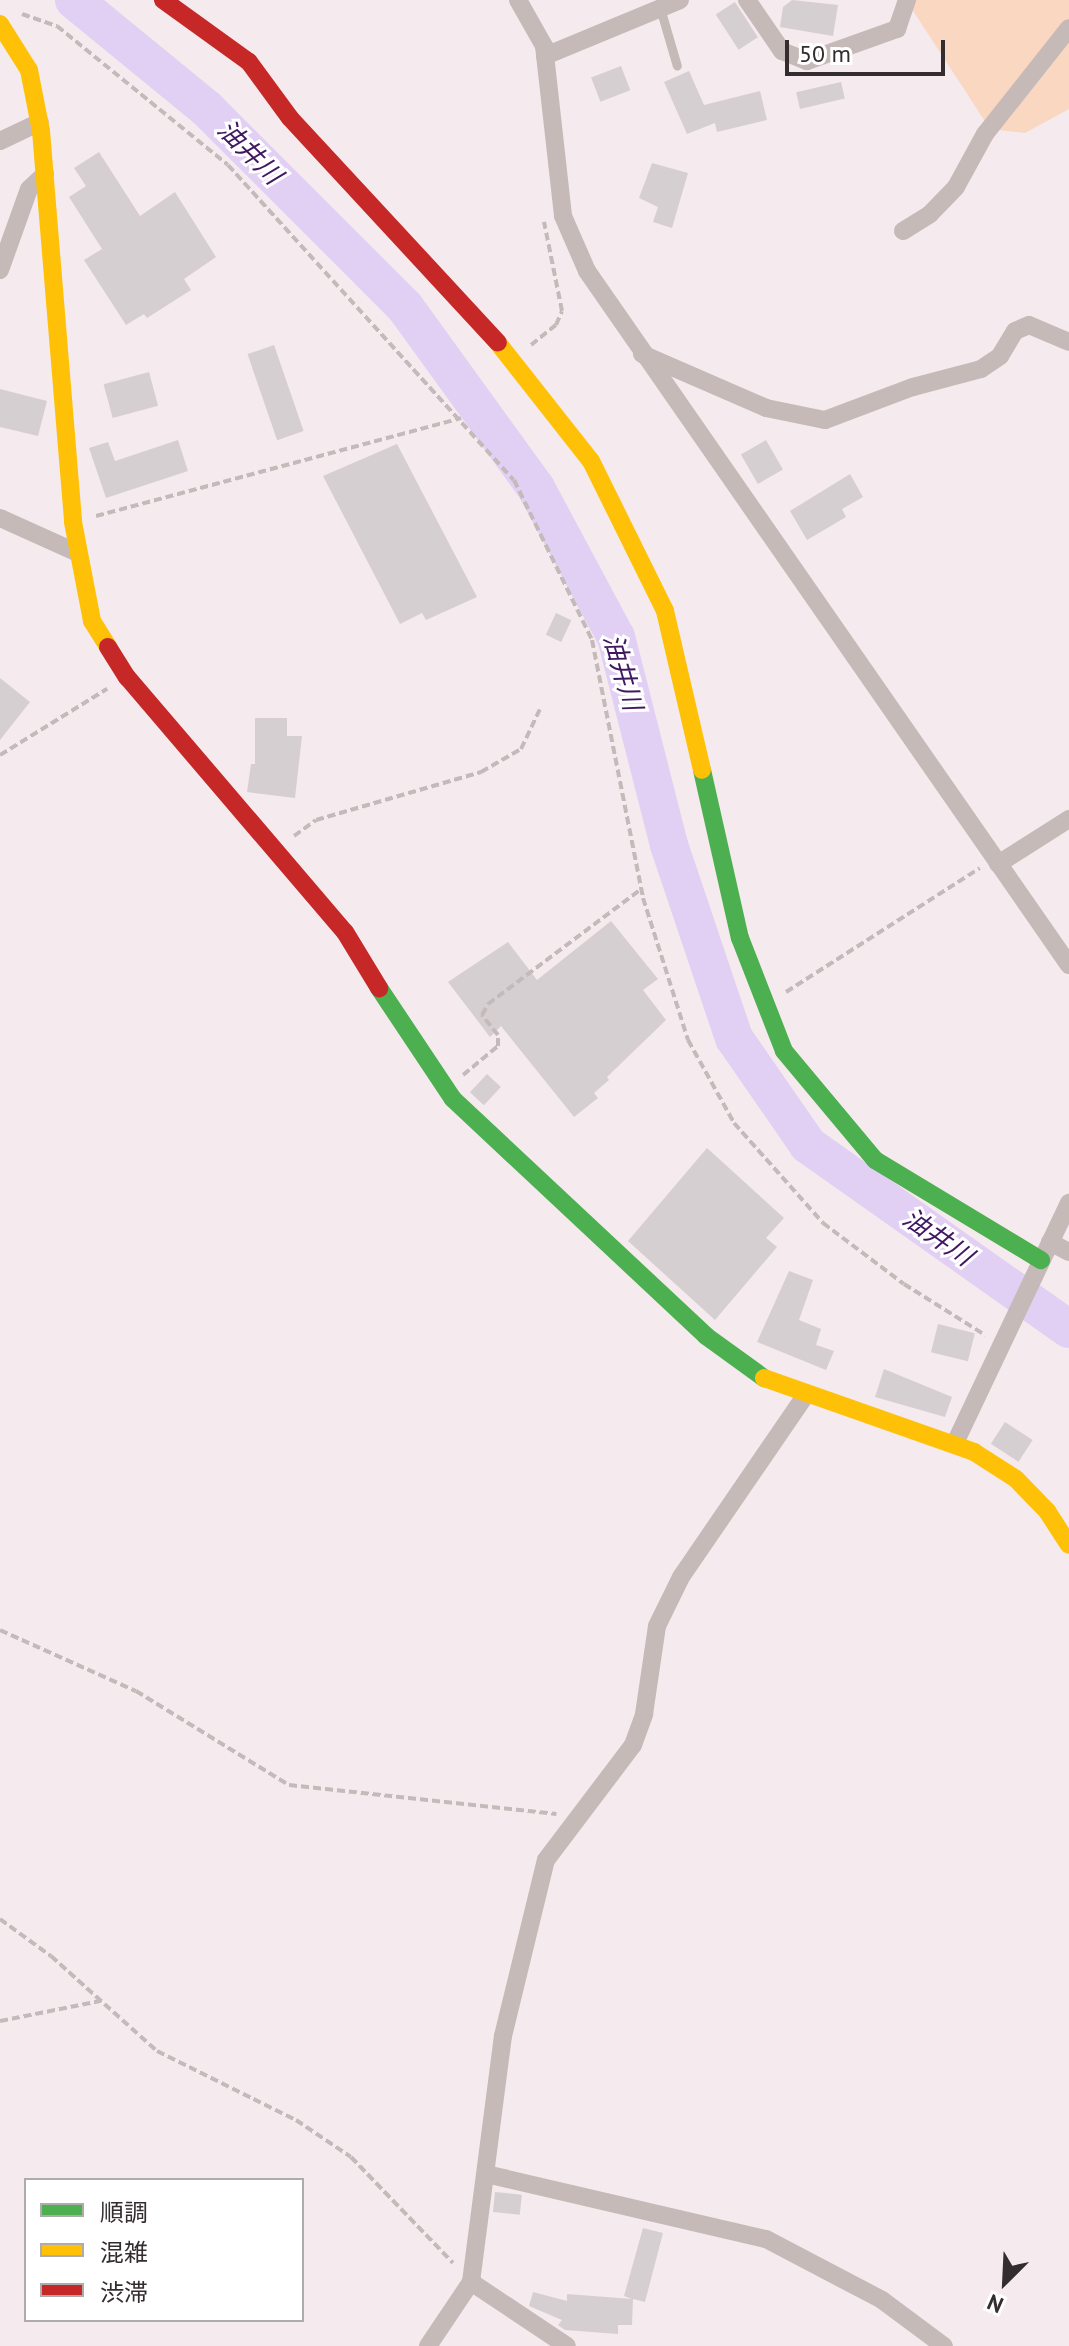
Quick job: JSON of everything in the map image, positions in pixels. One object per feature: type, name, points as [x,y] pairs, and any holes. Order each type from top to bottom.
[{"type":"street","points":[[163,0],[249,62],[290,118],[514,360],[591,461],[665,611],[740,938],[764,1007],[784,1051],[875,1160],[1041,1260]]},
{"type":"street","points":[[518,0],[545,56],[559,194],[570,238],[642,354],[1069,965]]},
{"type":"street","points":[[545,56],[680,0]]},
{"type":"street","points":[[747,0],[782,51],[807,61],[897,29],[907,0]]},
{"type":"street","points":[[7,19],[29,70],[40,122],[78,553],[92,621],[127,677],[345,932],[414,1047],[446,1089],[706,1336],[758,1375],[805,1396],[955,1443],[1016,1479],[1047,1511],[1069,1545]]},
{"type":"street","points":[[903,231],[930,214],[956,187],[985,134],[1069,28]]},
{"type":"street","points":[[0,141],[40,122]]},
{"type":"street","points":[[0,270],[29,189],[45,174]]},
{"type":"street","points":[[642,354],[766,408],[825,420],[913,387],[981,369],[1000,356],[1015,331],[1029,325],[1069,342]]},
{"type":"street","points":[[0,518],[78,553]]},
{"type":"street","points":[[996,861],[1069,819]]},
{"type":"street","points":[[955,1443],[1069,1203]]},
{"type":"street","points":[[1050,1242],[1069,1252]]},
{"type":"street","points":[[428,2346],[471,2282],[480,2189],[486,2174],[503,2036],[530,1913],[546,1860],[625,1759],[641,1729],[657,1626],[681,1577],[805,1396]]},
{"type":"street","points":[[486,2174],[766,2239],[882,2300],[944,2346]]},
{"type":"street","points":[[471,2282],[567,2346]]},
{"type":"lane","points":[[660,8],[677,66]]},
{"type":"path","points":[[7,19],[27,13],[57,26],[228,165],[461,418],[514,480],[592,640],[641,889],[688,1040],[734,1123],[823,1223],[904,1284],[1003,1345]]},
{"type":"path","points":[[514,360],[556,325],[562,311],[544,232],[544,209],[559,194]]},
{"type":"path","points":[[73,522],[461,418]]},
{"type":"path","points":[[0,755],[127,677]]},
{"type":"path","points":[[276,850],[316,820],[481,772],[521,749],[540,709]]},
{"type":"path","points":[[764,1007],[996,861]]},
{"type":"path","points":[[446,1089],[498,1046],[498,1035],[482,1015],[488,1004],[641,889]]},
{"type":"path","points":[[0,1630],[136,1691],[289,1785],[579,1816]]},
{"type":"path","points":[[0,1919],[103,2001],[157,2051],[296,2120],[351,2157],[471,2282]]},
{"type":"path","points":[[0,2021],[103,2001]]},
{"type":"shaded area","points":[[906,0],[1069,0],[1069,109],[1025,133],[990,129]]},
{"type":"building","points":[[792,0],[838,5],[833,36],[780,27],[783,7]]},
{"type":"building","points":[[735,2],[758,37],[739,50],[716,15]]},
{"type":"building","points":[[621,66],[630,90],[600,102],[591,77]]},
{"type":"building","points":[[689,71],[704,105],[760,91],[767,120],[717,132],[715,123],[687,134],[664,82]]},
{"type":"building","points":[[841,82],[845,99],[800,109],[796,92]]},
{"type":"building","points":[[99,152],[140,216],[175,192],[216,257],[184,279],[191,290],[147,318],[144,314],[126,325],[84,260],[102,249],[69,197],[86,186],[74,168]]},
{"type":"building","points":[[652,163],[688,173],[672,228],[653,222],[658,207],[639,198]]},
{"type":"building","points":[[274,345],[304,431],[277,440],[248,354]]},
{"type":"building","points":[[149,372],[158,406],[113,418],[104,384]]},
{"type":"building","points":[[0,389],[47,401],[38,436],[0,427]]},
{"type":"building","points":[[178,440],[188,471],[106,498],[89,448],[108,442],[115,461]]},
{"type":"building","points":[[766,440],[783,469],[758,484],[741,455]]},
{"type":"building","points":[[397,444],[477,597],[426,620],[422,613],[400,624],[323,476]]},
{"type":"building","points":[[850,474],[863,497],[842,509],[846,517],[807,540],[790,511]]},
{"type":"building","points":[[556,613],[571,620],[561,642],[546,635]]},
{"type":"building","points":[[0,678],[30,702],[0,740]]},
{"type":"building","points":[[255,718],[287,718],[287,736],[302,736],[295,798],[247,792],[251,764],[255,764]]},
{"type":"building","points":[[611,921],[658,979],[643,990],[666,1020],[607,1077],[609,1080],[594,1093],[598,1098],[574,1117],[501,1026],[490,1037],[448,982],[508,942],[537,980]]},
{"type":"building","points":[[487,1074],[501,1087],[484,1105],[470,1092]]},
{"type":"building","points":[[707,1148],[784,1218],[766,1238],[777,1247],[715,1320],[628,1241]]},
{"type":"building","points":[[789,1271],[813,1280],[799,1320],[821,1329],[816,1345],[834,1351],[826,1370],[757,1342]]},
{"type":"building","points":[[938,1324],[975,1333],[968,1361],[931,1352]]},
{"type":"building","points":[[884,1369],[952,1397],[945,1417],[875,1397]]},
{"type":"building","points":[[1005,1422],[1033,1440],[1019,1462],[991,1444]]},
{"type":"building","points":[[495,2192],[522,2195],[520,2215],[493,2212]]},
{"type":"building","points":[[643,2228],[663,2233],[645,2302],[633,2299],[632,2325],[618,2325],[618,2334],[565,2330],[558,2325],[562,2320],[529,2306],[533,2292],[567,2301],[567,2294],[632,2299],[624,2296]]},
{"type":"waterway","name":"油井川","points":[[74,0],[207,109],[405,307],[536,488],[616,637],[669,845],[734,1038],[808,1145],[1069,1329]]},
{"type":"traffic: fast","points":[[702,770],[740,938],[784,1051],[875,1160],[1041,1260]]},
{"type":"traffic: fast","points":[[379,988],[453,1099],[706,1336],[764,1378]]},
{"type":"traffic: slow","points":[[0,24],[29,70],[41,131],[73,522],[92,621],[108,647]]},
{"type":"traffic: slow","points":[[498,343],[591,461],[665,611],[702,770]]},
{"type":"traffic: slow","points":[[764,1378],[974,1452],[1016,1479],[1047,1511],[1069,1545]]},
{"type":"traffic: jam","points":[[163,0],[249,62],[290,118],[498,343]]},
{"type":"traffic: jam","points":[[108,647],[127,677],[345,932],[379,988]]}]
